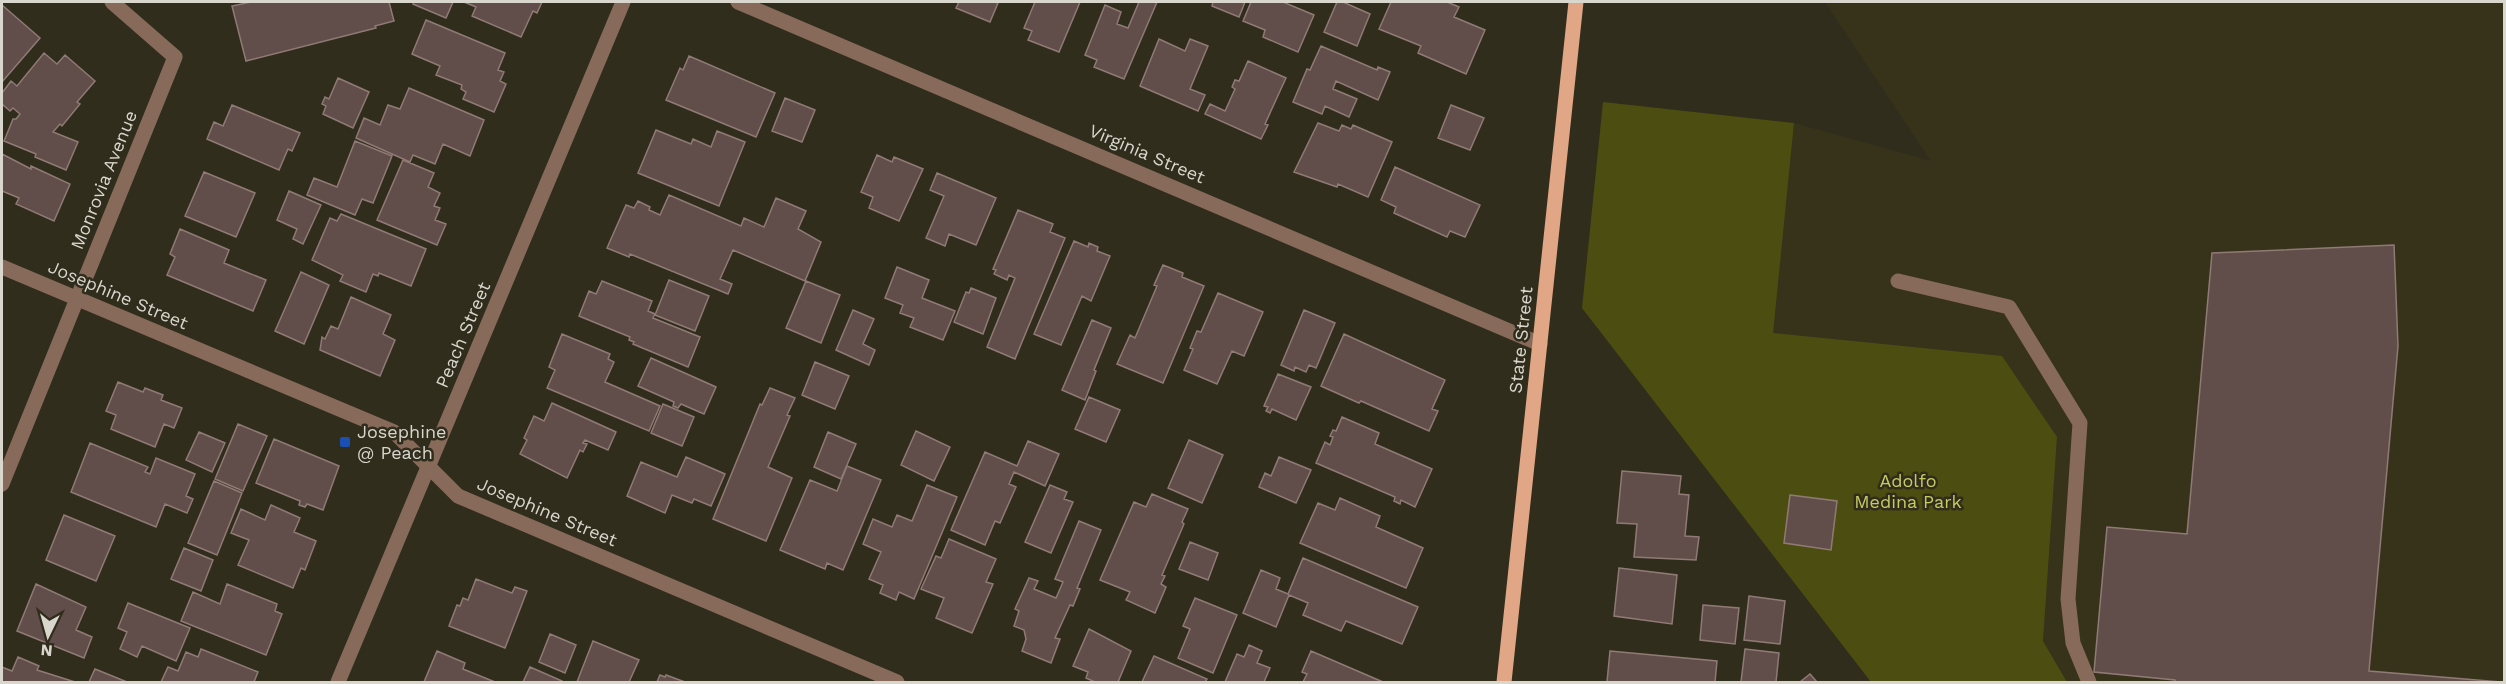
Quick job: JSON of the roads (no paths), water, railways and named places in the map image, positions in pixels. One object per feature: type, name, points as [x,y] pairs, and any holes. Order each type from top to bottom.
[{"type":"main road","name":"State Street","points":[[1504,682],[1576,2]]},
{"type":"street","name":"Monrovia Avenue","points":[[2,483],[175,57],[112,2]]},
{"type":"street","name":"Peach Street","points":[[338,682],[623,2]]},
{"type":"street","name":"Virginia Street","points":[[738,2],[1540,344]]},
{"type":"street","name":"Josephine Street","points":[[2,267],[394,432],[458,496],[897,682]]},
{"type":"street","points":[[1898,281],[2009,307],[2080,423],[2067,599],[2073,644],[2090,682]]},
{"type":"place","name":"Josephine @ Peach","points":[[345,442]]},
{"type":"park label","name":"Adolfo Medina Park","points":[[1908,491]]}]
